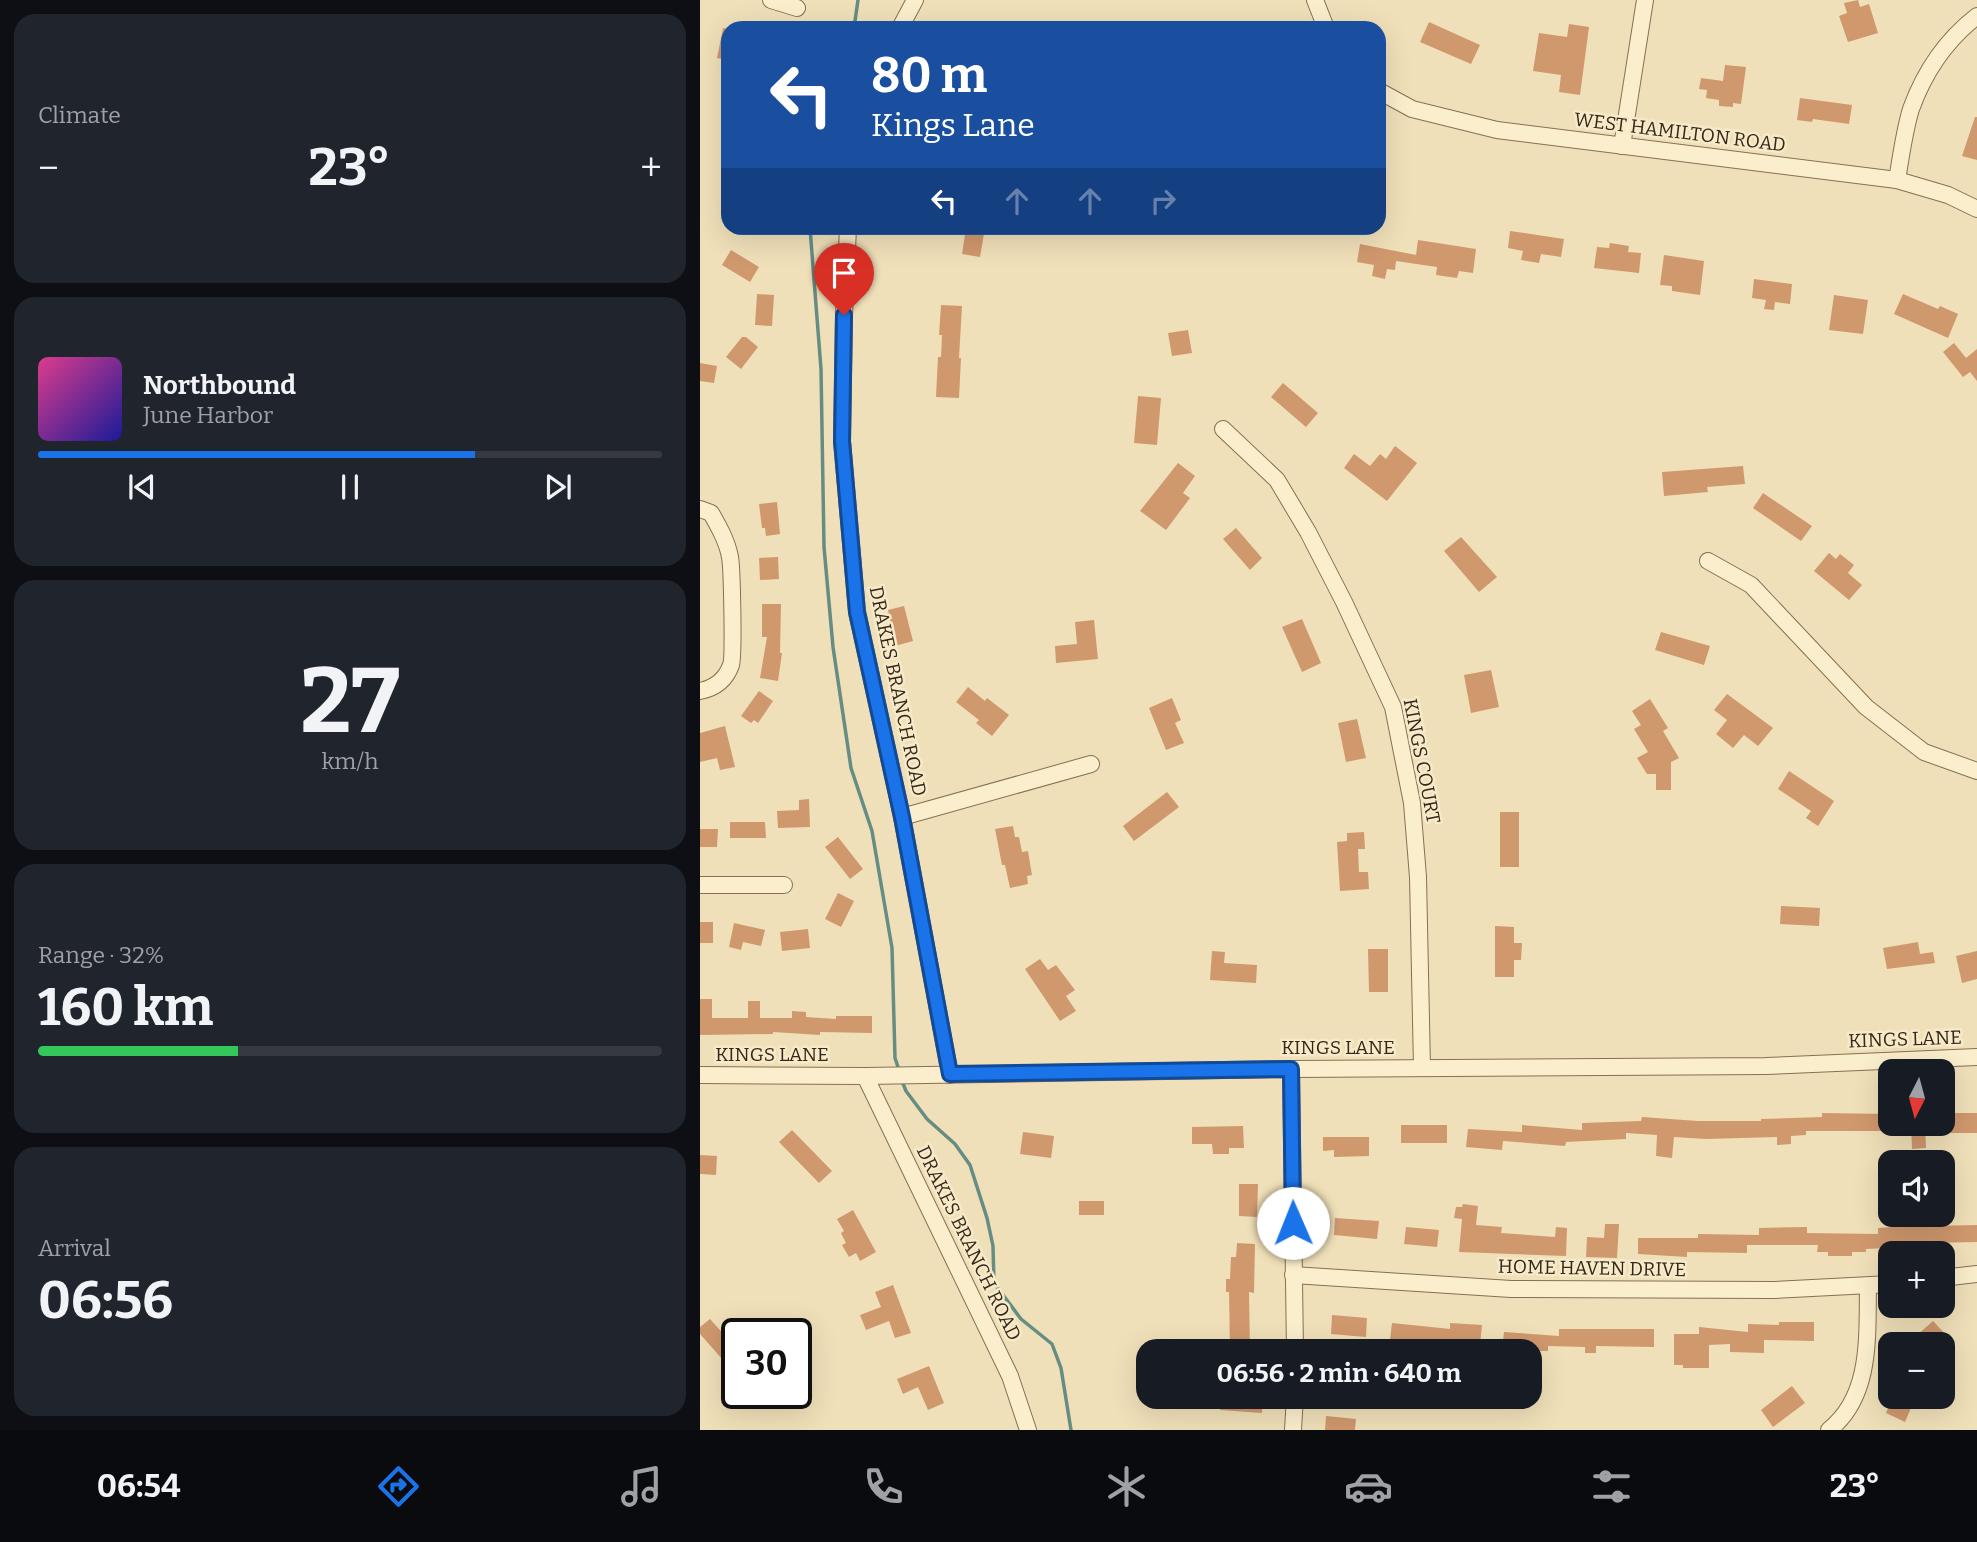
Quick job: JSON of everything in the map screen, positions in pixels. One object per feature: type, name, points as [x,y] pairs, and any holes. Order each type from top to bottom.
[{"type":"street","points":[[771,0],[797,8]]},
{"type":"street","points":[[904,21],[915,0]]},
{"type":"street","points":[[1315,0],[1323,21]]},
{"type":"street","points":[[1622,146],[1645,0]]},
{"type":"street","points":[[1897,180],[1911,110],[1932,63],[1962,27],[1977,16]]},
{"type":"street","name":"WEST HAMILTON ROAD","points":[[1386,95],[1412,109],[1497,130],[1897,180],[1948,195],[1977,209]]},
{"type":"street","name":"DRAKES BRANCH ROAD","points":[[848,235],[842,441],[857,612],[902,817],[950,1074]]},
{"type":"street","name":"KINGS COURT","points":[[1223,429],[1277,480],[1340,593],[1393,707],[1412,803],[1418,877],[1422,1068]]},
{"type":"street","points":[[700,509],[711,513],[723,534],[730,559],[732,663],[723,680],[700,691]]},
{"type":"street","points":[[1708,561],[1751,585],[1866,706],[1924,752],[1977,771]]},
{"type":"street","points":[[902,817],[1091,764]]},
{"type":"street","points":[[700,886],[784,885]]},
{"type":"street","name":"KINGS LANE","points":[[700,1075],[865,1076],[1291,1069],[1766,1066],[1977,1057]]},
{"type":"street","points":[[1291,1069],[1295,1339]]},
{"type":"street","name":"DRAKES BRANCH ROAD","points":[[865,1076],[1010,1376],[1028,1430]]},
{"type":"street","name":"HOME HAVEN DRIVE","points":[[1293,1275],[1511,1289],[1665,1290],[1878,1286]]},
{"type":"street","points":[[1955,1277],[1977,1275]]},
{"type":"street","points":[[1829,1430],[1844,1414],[1860,1382],[1867,1343],[1868,1287]]},
{"type":"street","points":[[1293,1430],[1294,1409]]},
{"type":"building","points":[[1858,0],[1860,7],[1869,4],[1878,33],[1848,42],[1839,16],[1847,13],[1844,3]]},
{"type":"building","points":[[1429,22],[1480,45],[1471,64],[1420,42]]},
{"type":"building","points":[[1569,24],[1589,27],[1580,95],[1559,92],[1561,75],[1533,71],[1539,33],[1567,37]]},
{"type":"building","points":[[721,38],[721,59],[717,58]]},
{"type":"building","points":[[1725,65],[1746,67],[1741,104],[1733,103],[1733,107],[1719,106],[1719,100],[1706,98],[1707,90],[1699,89],[1701,78],[1723,81]]},
{"type":"building","points":[[1800,98],[1852,105],[1849,124],[1813,119],[1812,122],[1797,120]]},
{"type":"building","points":[[1977,117],[1977,160],[1962,156]]},
{"type":"building","points":[[1510,231],[1564,239],[1561,257],[1541,254],[1539,263],[1521,260],[1523,251],[1508,248]]},
{"type":"building","points":[[965,235],[984,235],[980,257],[962,254]]},
{"type":"building","points":[[1418,240],[1476,249],[1473,273],[1459,271],[1457,278],[1436,275],[1437,267],[1396,261],[1395,270],[1387,269],[1385,279],[1372,276],[1374,265],[1357,262],[1360,244],[1416,255]]},
{"type":"building","points":[[1610,243],[1629,246],[1628,252],[1641,253],[1639,273],[1594,268],[1597,247],[1609,248]]},
{"type":"building","points":[[731,250],[759,267],[750,282],[722,265]]},
{"type":"building","points":[[1664,255],[1704,261],[1700,295],[1672,291],[1672,286],[1660,285]]},
{"type":"building","points":[[1754,279],[1792,284],[1790,304],[1775,302],[1774,310],[1764,309],[1766,300],[1752,298]]},
{"type":"building","points":[[757,294],[774,295],[772,326],[755,325]]},
{"type":"building","points":[[1903,294],[1938,309],[1940,306],[1958,314],[1948,338],[1894,314]]},
{"type":"building","points":[[1834,295],[1868,300],[1863,334],[1829,330]]},
{"type":"building","points":[[941,305],[962,306],[959,398],[936,397],[938,357],[941,357]]},
{"type":"building","points":[[1188,330],[1192,353],[1172,356],[1168,333]]},
{"type":"building","points":[[742,337],[746,337],[758,347],[741,369],[726,357]]},
{"type":"building","points":[[1954,343],[1966,358],[1977,349],[1977,381],[1970,372],[1963,377],[1943,352]]},
{"type":"building","points":[[700,363],[717,366],[714,383],[700,381]]},
{"type":"building","points":[[1283,383],[1318,413],[1306,427],[1271,397]]},
{"type":"building","points":[[1138,396],[1161,398],[1157,445],[1134,443]]},
{"type":"building","points":[[1395,446],[1417,463],[1387,501],[1344,468],[1354,454],[1370,466],[1380,454],[1386,459]]},
{"type":"building","points":[[1178,463],[1195,476],[1183,493],[1190,498],[1166,530],[1140,511]]},
{"type":"building","points":[[1743,466],[1745,484],[1707,487],[1708,492],[1664,496],[1662,472]]},
{"type":"building","points":[[1763,493],[1812,526],[1801,541],[1753,508]]},
{"type":"building","points":[[777,502],[780,534],[766,536],[765,528],[762,528],[759,504]]},
{"type":"building","points":[[1236,528],[1262,558],[1250,570],[1223,539]]},
{"type":"building","points":[[1461,537],[1497,577],[1479,592],[1444,551]]},
{"type":"building","points":[[1829,553],[1836,559],[1840,554],[1854,565],[1848,573],[1862,585],[1849,600],[1814,571]]},
{"type":"building","points":[[778,557],[779,579],[760,580],[759,558]]},
{"type":"building","points":[[762,604],[781,604],[782,653],[778,681],[760,678],[767,637],[762,637]]},
{"type":"building","points":[[904,606],[913,641],[895,646],[888,610]]},
{"type":"building","points":[[1302,619],[1321,663],[1302,672],[1282,627]]},
{"type":"building","points":[[1094,620],[1098,659],[1056,663],[1055,646],[1077,644],[1075,622]]},
{"type":"building","points":[[1661,632],[1710,646],[1704,665],[1655,650]]},
{"type":"building","points":[[1491,670],[1499,707],[1471,713],[1464,675]]},
{"type":"building","points":[[968,687],[1009,715],[992,736],[976,723],[979,720],[956,702]]},
{"type":"building","points":[[759,691],[773,701],[758,723],[754,720],[751,723],[741,716]]},
{"type":"building","points":[[1727,694],[1773,728],[1758,746],[1744,735],[1733,748],[1716,734],[1727,720],[1714,710]]},
{"type":"building","points":[[1172,698],[1181,720],[1175,723],[1184,743],[1166,750],[1149,708]]},
{"type":"building","points":[[1650,699],[1668,728],[1663,731],[1679,758],[1671,762],[1671,790],[1656,790],[1656,774],[1647,774],[1637,758],[1648,752],[1634,729],[1641,725],[1632,711]]},
{"type":"building","points":[[1357,719],[1366,758],[1346,762],[1338,723]]},
{"type":"building","points":[[725,726],[735,767],[720,770],[717,758],[700,762],[700,733]]},
{"type":"building","points":[[1789,771],[1834,801],[1818,826],[1806,818],[1811,811],[1778,789]]},
{"type":"building","points":[[1167,792],[1179,807],[1134,841],[1123,826]]},
{"type":"building","points":[[809,799],[810,827],[778,828],[777,811],[799,810],[799,800]]},
{"type":"building","points":[[1500,812],[1519,812],[1519,867],[1500,867]]},
{"type":"building","points":[[730,822],[765,822],[766,838],[730,838]]},
{"type":"building","points":[[1013,826],[1022,852],[1028,851],[1032,875],[1027,876],[1028,884],[1010,888],[995,829]]},
{"type":"building","points":[[700,829],[718,829],[717,847],[700,847]]},
{"type":"building","points":[[1364,832],[1365,849],[1358,849],[1359,872],[1368,872],[1369,889],[1340,891],[1337,842],[1347,841],[1347,833]]},
{"type":"building","points":[[838,837],[863,869],[850,879],[825,847]]},
{"type":"building","points":[[838,893],[854,901],[841,927],[825,919]]},
{"type":"building","points":[[1781,906],[1820,908],[1819,926],[1780,924]]},
{"type":"building","points":[[700,922],[713,922],[713,943],[700,943]]},
{"type":"building","points":[[734,923],[765,930],[761,946],[743,942],[741,950],[729,947]]},
{"type":"building","points":[[1495,926],[1514,927],[1514,943],[1522,943],[1521,960],[1514,960],[1514,977],[1495,977]]},
{"type":"building","points":[[808,929],[810,948],[782,951],[780,932]]},
{"type":"building","points":[[1918,942],[1920,954],[1933,952],[1935,963],[1887,969],[1883,948]]},
{"type":"building","points":[[1368,949],[1388,949],[1388,992],[1369,992]]},
{"type":"building","points":[[1212,951],[1225,952],[1224,963],[1257,965],[1256,983],[1210,980]]},
{"type":"building","points":[[1977,951],[1977,979],[1962,983],[1956,956]]},
{"type":"building","points":[[1040,959],[1048,970],[1056,965],[1075,990],[1066,996],[1076,1011],[1060,1021],[1025,969]]},
{"type":"building","points":[[700,999],[712,999],[712,1018],[748,1018],[748,1001],[760,1001],[760,1018],[792,1018],[792,1011],[806,1012],[806,1017],[836,1019],[836,1016],[872,1016],[872,1033],[820,1032],[820,1035],[773,1032],[700,1035]]},
{"type":"building","points":[[1822,1113],[1878,1114],[1878,1131],[1806,1131],[1806,1135],[1791,1136],[1791,1144],[1777,1145],[1777,1137],[1674,1137],[1672,1158],[1656,1156],[1657,1135],[1626,1133],[1626,1139],[1566,1142],[1565,1146],[1503,1141],[1502,1150],[1466,1147],[1468,1129],[1522,1132],[1522,1125],[1582,1130],[1582,1123],[1641,1121],[1642,1117],[1698,1121],[1761,1121],[1822,1117]]},
{"type":"building","points":[[1955,1113],[1977,1113],[1977,1133],[1955,1133]]},
{"type":"building","points":[[1401,1125],[1447,1125],[1447,1143],[1401,1143]]},
{"type":"building","points":[[1243,1126],[1244,1148],[1229,1148],[1229,1154],[1213,1154],[1212,1144],[1192,1144],[1192,1127]]},
{"type":"building","points":[[792,1130],[832,1171],[819,1183],[779,1142]]},
{"type":"building","points":[[1023,1132],[1054,1136],[1051,1158],[1020,1154]]},
{"type":"building","points":[[1911,1136],[1926,1136],[1926,1148],[1912,1149]]},
{"type":"building","points":[[1323,1137],[1369,1137],[1369,1156],[1334,1157],[1334,1150],[1323,1151]]},
{"type":"building","points":[[700,1155],[717,1156],[716,1175],[700,1174]]},
{"type":"building","points":[[1239,1184],[1258,1184],[1257,1217],[1239,1216]]},
{"type":"building","points":[[1079,1201],[1104,1201],[1104,1215],[1079,1215]]},
{"type":"building","points":[[1463,1204],[1478,1206],[1476,1225],[1502,1227],[1501,1233],[1555,1237],[1556,1227],[1567,1228],[1566,1256],[1459,1252],[1462,1219],[1454,1218],[1456,1207],[1462,1207]]},
{"type":"building","points":[[853,1210],[876,1252],[860,1261],[856,1253],[849,1257],[842,1245],[846,1243],[841,1233],[844,1231],[837,1219]]},
{"type":"building","points":[[1335,1218],[1379,1221],[1377,1239],[1334,1235]]},
{"type":"building","points":[[1605,1224],[1619,1224],[1617,1258],[1586,1257],[1587,1237],[1604,1238]]},
{"type":"building","points":[[1977,1225],[1977,1242],[1878,1241],[1878,1248],[1852,1252],[1852,1256],[1828,1256],[1828,1252],[1817,1252],[1818,1245],[1747,1245],[1747,1253],[1687,1252],[1687,1257],[1638,1254],[1638,1238],[1698,1238],[1698,1234],[1759,1235],[1759,1228],[1807,1227],[1807,1233],[1878,1234],[1878,1228]]},
{"type":"building","points":[[1406,1227],[1439,1230],[1437,1247],[1404,1244]]},
{"type":"building","points":[[1237,1243],[1255,1244],[1254,1293],[1249,1292],[1250,1339],[1230,1339],[1229,1292],[1226,1292],[1226,1279],[1230,1279],[1231,1257],[1236,1257]]},
{"type":"building","points":[[893,1285],[911,1333],[895,1338],[889,1321],[866,1330],[860,1315],[881,1307],[875,1292]]},
{"type":"building","points":[[1332,1315],[1367,1318],[1366,1337],[1331,1334]]},
{"type":"building","points":[[710,1319],[721,1331],[721,1358],[700,1334],[700,1327]]},
{"type":"building","points":[[1933,1321],[1943,1332],[1921,1332]]},
{"type":"building","points":[[1779,1322],[1814,1322],[1814,1341],[1764,1340],[1764,1353],[1730,1352],[1730,1344],[1709,1345],[1709,1368],[1683,1368],[1683,1365],[1674,1365],[1674,1334],[1699,1334],[1699,1327],[1748,1332],[1748,1324],[1779,1325]]},
{"type":"building","points":[[1392,1323],[1450,1329],[1450,1323],[1482,1325],[1481,1339],[1390,1339]]},
{"type":"building","points":[[1559,1329],[1654,1329],[1654,1347],[1596,1346],[1596,1353],[1585,1353],[1585,1347],[1548,1346],[1548,1351],[1542,1351],[1542,1339],[1503,1339],[1504,1332],[1559,1336]]},
{"type":"building","points":[[929,1366],[944,1403],[928,1410],[918,1387],[903,1394],[897,1379]]},
{"type":"building","points":[[1792,1386],[1805,1403],[1773,1427],[1761,1410]]},
{"type":"building","points":[[1220,1409],[1262,1409],[1262,1413]]},
{"type":"building","points":[[1888,1409],[1910,1409],[1905,1422],[1886,1413]]},
{"type":"building","points":[[1326,1416],[1356,1419],[1355,1430],[1325,1430]]},
{"type":"waterway","points":[[855,21],[858,0]]},
{"type":"waterway","points":[[811,235],[821,369],[824,547],[833,647],[851,768],[872,831],[892,948],[895,1058],[899,1070]]},
{"type":"waterway","points":[[902,1081],[906,1091],[927,1119],[955,1144],[970,1165],[993,1246],[994,1283],[1021,1319],[1052,1344],[1061,1368],[1071,1430]]},
{"type":"route","points":[[844,315],[842,441],[857,612],[929,950],[950,1074],[1291,1069],[1293,1223]]}]
